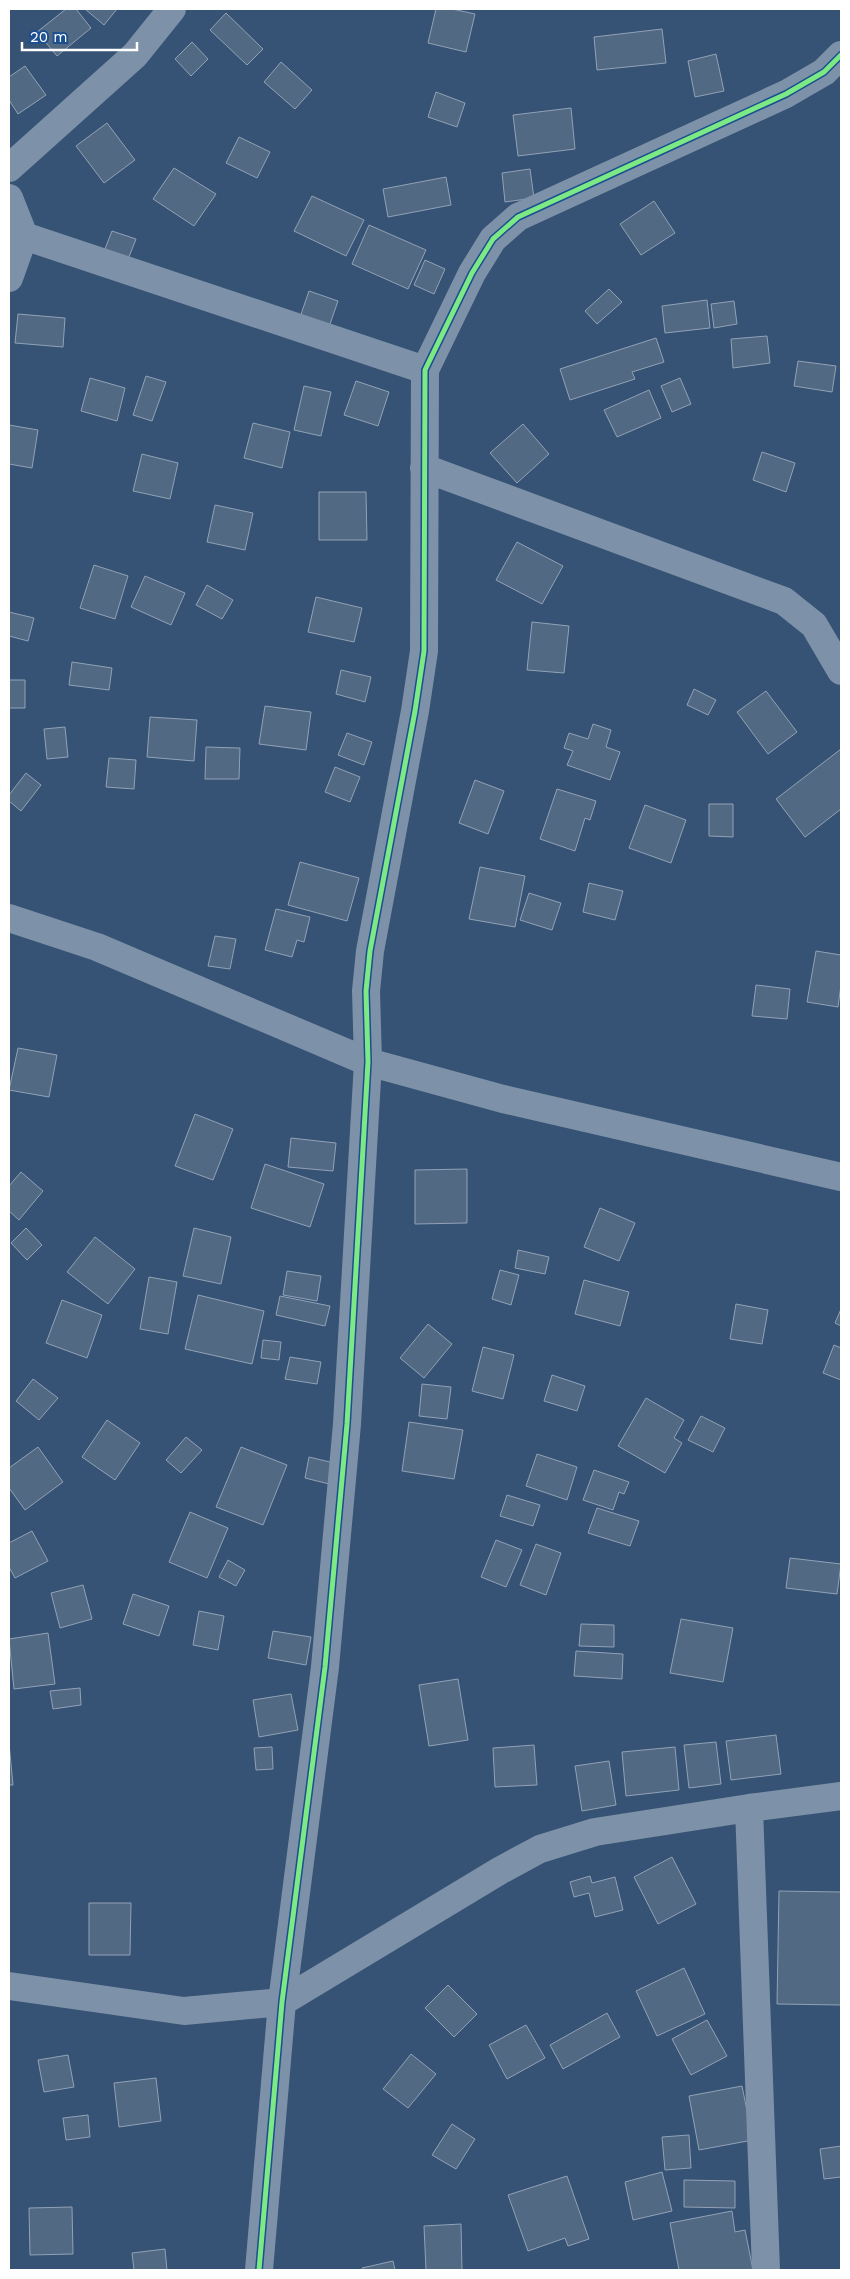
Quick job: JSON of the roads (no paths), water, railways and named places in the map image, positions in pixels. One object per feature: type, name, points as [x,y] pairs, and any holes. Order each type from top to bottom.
[{"type":"street","points":[[9,168],[134,55],[172,9]]},
{"type":"street","points":[[259,2270],[282,2002],[325,1667],[347,1424],[368,1062],[366,991],[370,951],[415,711],[424,651],[425,370],[472,273],[493,239],[518,217],[786,94],[824,72],[841,55]]},
{"type":"street","points":[[9,198],[24,236],[9,278]]},
{"type":"street","points":[[24,236],[425,370]]},
{"type":"street","points":[[424,468],[784,601],[814,625],[841,671]]},
{"type":"street","points":[[9,918],[97,947],[368,1062],[503,1099],[841,1177]]},
{"type":"street","points":[[9,1986],[184,2011],[282,2002],[540,1849],[595,1832],[841,1796]]},
{"type":"street","points":[[749,1808],[766,2270]]}]
